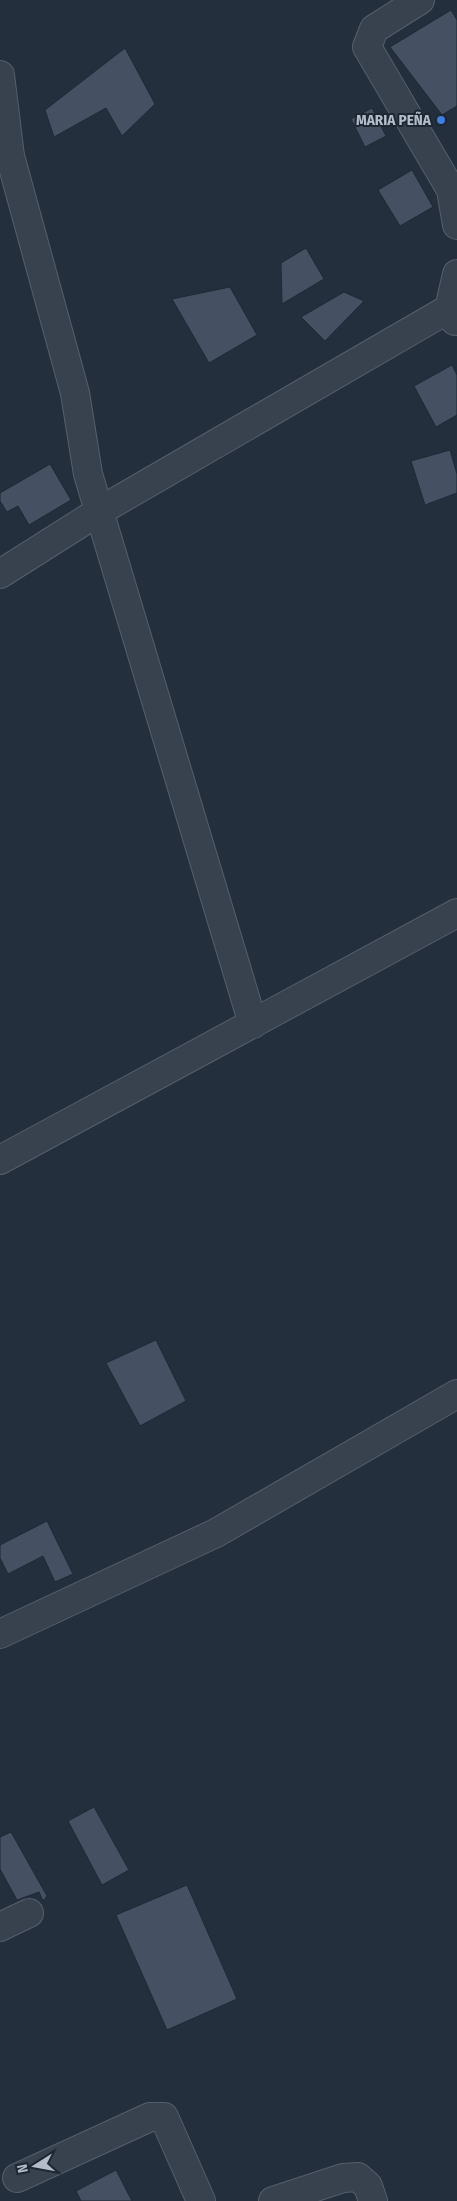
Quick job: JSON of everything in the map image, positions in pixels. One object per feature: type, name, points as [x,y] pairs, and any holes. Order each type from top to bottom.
[{"type":"street","points":[[420,0],[374,29],[366,47],[451,190],[457,225]]},
{"type":"street","points":[[0,75],[10,156],[75,393],[88,474],[98,512],[253,1024]]},
{"type":"street","points":[[0,574],[98,512],[454,313],[457,274]]},
{"type":"street","points":[[0,1160],[457,913]]},
{"type":"street","points":[[0,1634],[216,1533],[457,1394]]},
{"type":"street","points":[[0,1926],[29,1913]]},
{"type":"street","points":[[17,2178],[150,2117],[164,2117],[201,2201]]},
{"type":"street","points":[[273,2201],[343,2178],[358,2177],[368,2186],[373,2201]]},
{"type":"building","points":[[451,10],[457,20],[457,106],[442,115],[390,47]]},
{"type":"building","points":[[125,48],[155,104],[122,136],[106,108],[54,137],[45,110]]},
{"type":"building","points":[[372,108],[386,136],[365,147],[351,119]]},
{"type":"building","points":[[412,170],[433,207],[400,226],[378,190]]},
{"type":"building","points":[[306,248],[324,279],[282,304],[281,263]]},
{"type":"building","points":[[230,287],[257,335],[209,363],[172,299]]},
{"type":"building","points":[[344,292],[364,301],[325,341],[301,317]]},
{"type":"building","points":[[452,365],[457,375],[457,415],[436,427],[414,386]]},
{"type":"building","points":[[450,450],[457,474],[457,493],[425,505],[411,461]]},
{"type":"building","points":[[50,464],[71,500],[29,525],[18,506],[7,512],[0,501],[0,493]]},
{"type":"building","points":[[156,1340],[186,1401],[140,1426],[106,1363]]},
{"type":"building","points":[[47,1521],[73,1574],[55,1582],[43,1556],[8,1574],[0,1558],[0,1545]]},
{"type":"building","points":[[94,1807],[129,1870],[102,1885],[68,1821]]},
{"type":"building","points":[[11,1832],[47,1896],[43,1901],[39,1892],[17,1900],[0,1869],[0,1837]]},
{"type":"building","points":[[187,1885],[237,1999],[167,2030],[116,1915]]},
{"type":"building","points":[[116,2170],[132,2201],[81,2201],[76,2191]]},
{"type":"place","name":"MARIA PEÑA","points":[[441,120]]}]
